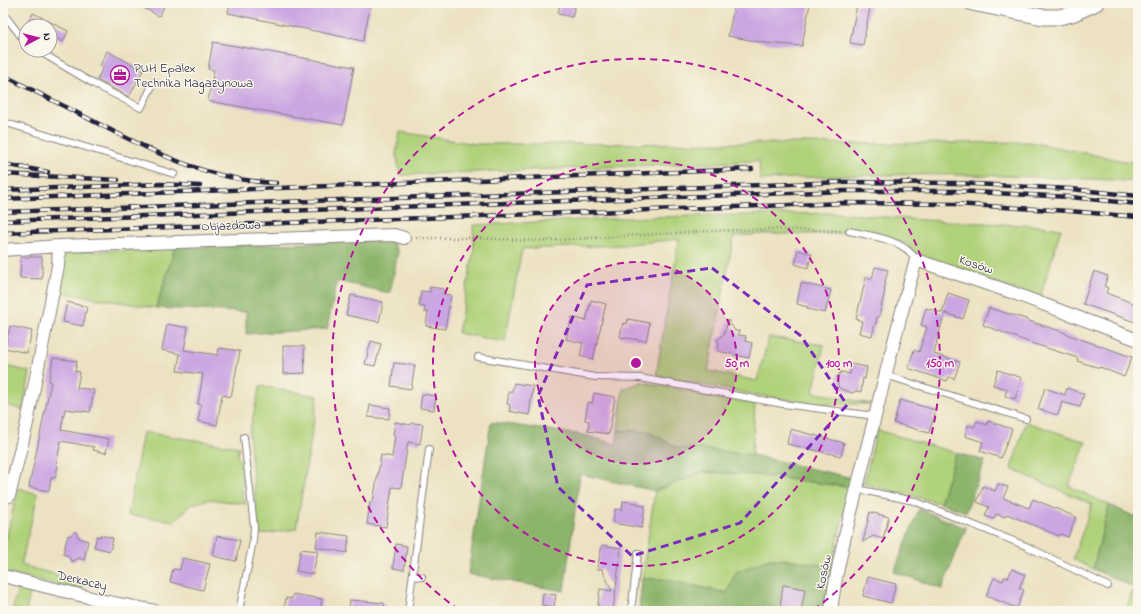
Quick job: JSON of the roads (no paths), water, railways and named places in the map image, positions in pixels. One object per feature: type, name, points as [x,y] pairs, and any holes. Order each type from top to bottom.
[{"type":"street","points":[[972,3],[1043,17],[1059,17],[1072,14],[1096,3]]},
{"type":"street","name":"Objazdowa","points":[[3,250],[59,246],[394,235],[404,238]]},
{"type":"street","points":[[9,496],[27,423],[58,266],[59,246]]},
{"type":"street","name":"Kosów","points":[[832,611],[834,591],[857,489],[896,330],[916,260],[1011,292],[1138,340]]},
{"type":"street","name":"Derkaczy","points":[[3,576],[108,602],[155,611]]},
{"type":"lane","points":[[3,13],[18,33]]},
{"type":"lane","points":[[50,58],[94,84],[141,108],[154,82]]},
{"type":"lane","points":[[3,122],[174,174]]},
{"type":"lane","points":[[849,231],[900,245],[908,250],[916,260]]},
{"type":"lane","points":[[478,357],[596,377],[640,378],[783,404],[875,416]]},
{"type":"lane","points":[[886,375],[1026,419]]},
{"type":"lane","points":[[239,611],[253,541],[254,527],[244,437]]},
{"type":"lane","points":[[408,611],[429,449]]},
{"type":"lane","points":[[857,489],[914,501],[1026,546],[1108,586]]},
{"type":"lane","points":[[631,611],[638,553]]},
{"type":"lane","points":[[413,576],[422,576]]},
{"type":"railway","points":[[3,75],[138,144],[182,163],[228,177],[276,183]]},
{"type":"railway","points":[[3,164],[48,172]]},
{"type":"railway","points":[[3,199],[752,169]]},
{"type":"railway","points":[[3,174],[118,180]]},
{"type":"railway","points":[[3,212],[845,182],[955,183],[1071,189],[1138,196]]},
{"type":"railway","points":[[3,190],[161,184],[200,186]]},
{"type":"railway","points":[[3,221],[845,191],[955,191],[1070,197],[1138,204]]},
{"type":"railway","points":[[3,233],[846,203],[954,204],[1138,217]]},
{"type":"place","name":"PUH Epalex Technika Magazynowa","points":[[120,75]]}]
